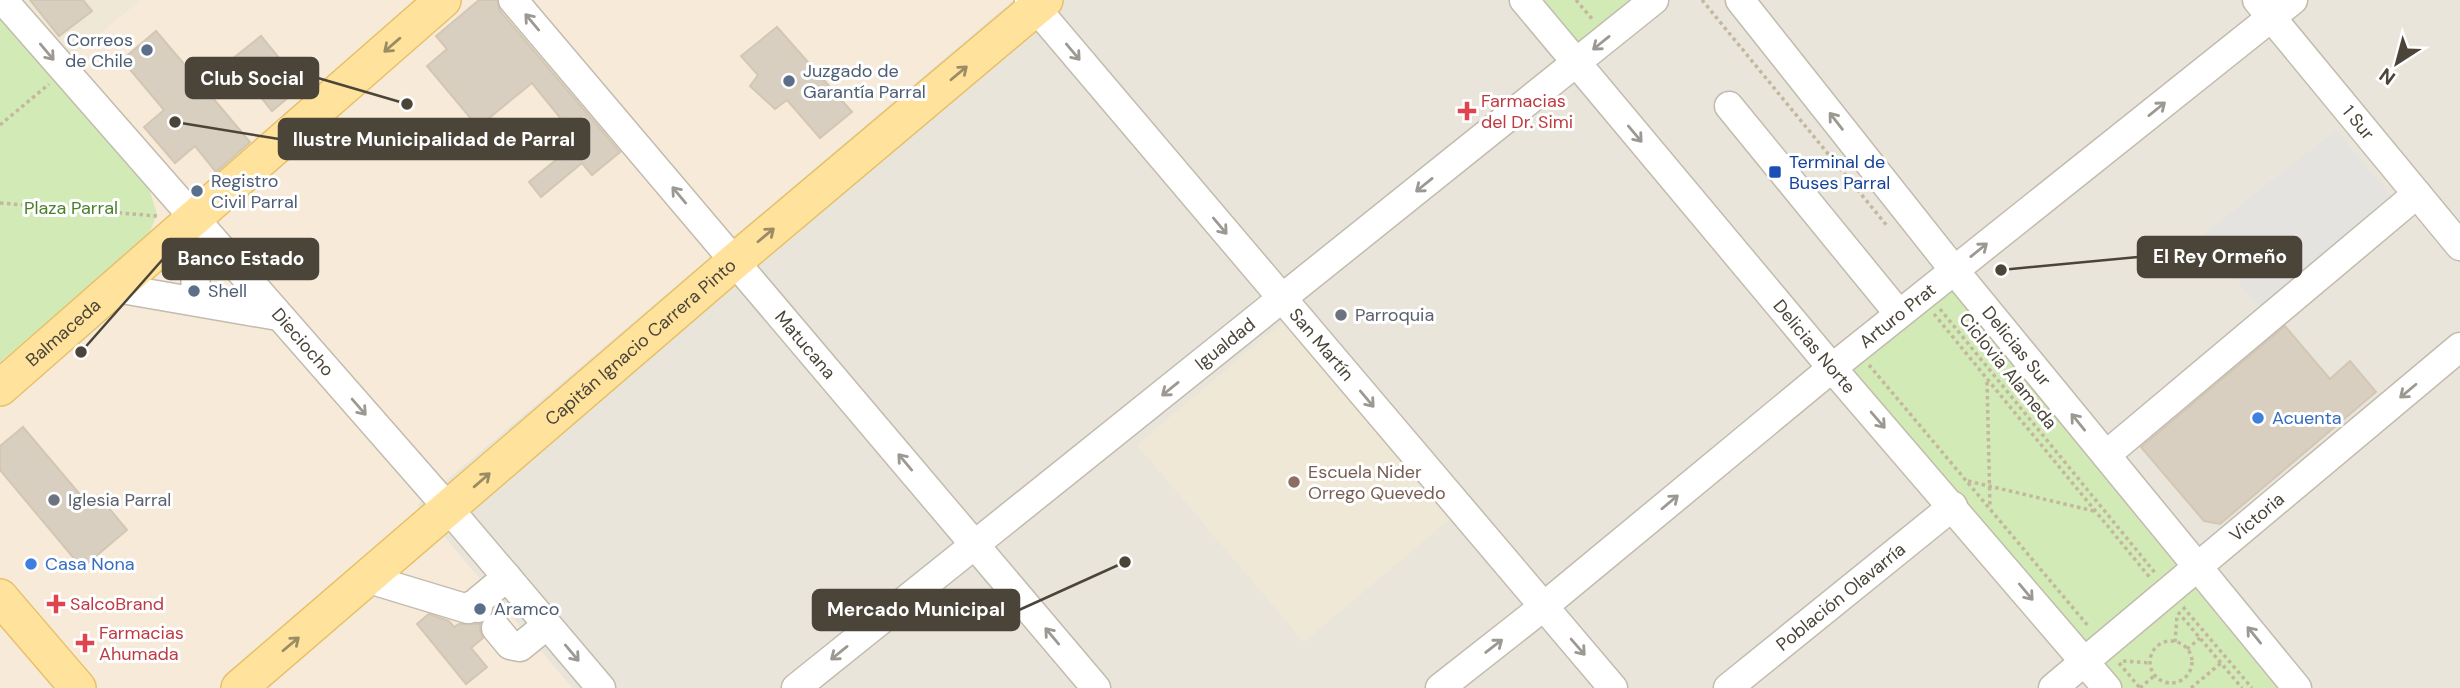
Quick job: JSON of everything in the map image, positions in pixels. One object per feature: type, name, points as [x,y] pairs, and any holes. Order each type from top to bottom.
[{"type":"main road","name":"Balmaceda","points":[[0,388],[443,0]]},
{"type":"main road","name":"Capitán Ignacio Carrera Pinto","points":[[239,688],[1036,3]]},
{"type":"main road","points":[[4,616],[51,688]]},
{"type":"main road","points":[[4,616],[78,688]]},
{"type":"street","name":"Dieciocho","points":[[3,0],[449,509],[601,688]]},
{"type":"street","name":"Matucana","points":[[513,0],[1096,688]]},
{"type":"street","name":"Delicias Norte","points":[[1524,0],[1832,368],[1953,506],[2095,653],[2108,688]]},
{"type":"street","name":"Igualdad","points":[[796,688],[1654,0]]},
{"type":"street","name":"Delicias Sur","points":[[1740,0],[1954,270],[2297,688]]},
{"type":"street","name":"San Martín","points":[[1036,3],[1282,299],[1613,688]]},
{"type":"street","name":"Arturo Prat","points":[[1440,688],[1543,607],[2274,6]]},
{"type":"street","name":"1 Sur","points":[[2274,6],[2417,194],[2460,246]]},
{"type":"street","points":[[1729,106],[1899,314]]},
{"type":"street","points":[[2106,455],[2417,194]]},
{"type":"street","points":[[194,220],[196,302]]},
{"type":"street","points":[[116,288],[278,316]]},
{"type":"street","name":"Victoria","points":[[2053,688],[2460,347]]},
{"type":"street","name":"Población Olavarría","points":[[1728,688],[1953,506]]},
{"type":"street","points":[[487,618],[478,601],[507,577]]},
{"type":"street","points":[[369,579],[468,610],[472,606],[487,618],[510,645],[520,647],[547,625]]},
{"type":"path","points":[[1576,0],[1593,20]]},
{"type":"path","points":[[1702,0],[1892,232]]},
{"type":"path","points":[[0,125],[64,71]]},
{"type":"path","points":[[0,203],[194,220]]},
{"type":"path","name":"Ciclovia Alameda","points":[[1987,380],[1931,311],[1939,304],[1941,312],[2167,592],[2252,688]]},
{"type":"path","points":[[1866,361],[1990,509],[2095,653]]},
{"type":"path","points":[[1987,380],[1990,509]]},
{"type":"path","points":[[1987,380],[2167,592]]},
{"type":"path","points":[[1966,481],[2096,511]]},
{"type":"path","points":[[2175,642],[2177,611],[2242,688]]},
{"type":"path","points":[[2187,649],[2200,638]]},
{"type":"path","points":[[2153,640],[2158,645]]},
{"type":"path","points":[[2175,642],[2187,649],[2192,658],[2192,666],[2185,678],[2179,682],[2166,683],[2154,676],[2149,663],[2153,650],[2158,645],[2175,642]]},
{"type":"path","points":[[2149,663],[2117,661],[2140,688],[2154,676]]},
{"type":"path","points":[[2185,678],[2193,688],[2221,663]]},
{"type":"shaded area","points":[[0,0],[1013,0],[417,505],[572,688],[0,688]]},
{"type":"shaded area","points":[[24,0],[140,0],[72,57]]},
{"type":"shaded area","points":[[1013,0],[2460,0],[2460,688],[572,688],[417,505]]},
{"type":"shaded area","points":[[2336,130],[2402,210],[2271,322],[2201,236]]},
{"type":"shaded area","name":"Escuela Nider Orrego Quevedo","points":[[1283,322],[1450,519],[1304,642],[1137,445]]},
{"type":"green space","points":[[1542,0],[1633,0],[1577,43]]},
{"type":"green space","name":"Plaza Parral","points":[[0,15],[149,189],[157,214],[148,236],[0,362]]},
{"type":"green space","points":[[1949,287],[2277,688],[2121,688],[1849,366]]},
{"type":"building","points":[[30,0],[83,0],[92,11],[59,36]]},
{"type":"building","points":[[479,0],[497,0],[500,11],[620,152],[592,175],[582,163],[541,197],[529,182],[579,141],[532,83],[478,127],[427,66],[447,49],[436,36]]},
{"type":"building","name":"Juzgado de Garantía Parral","points":[[777,27],[852,112],[820,138],[787,100],[775,109],[750,86],[758,75],[741,56]]},
{"type":"building","points":[[156,31],[250,142],[216,172],[195,146],[175,163],[144,127],[164,110],[122,60]]},
{"type":"building","points":[[261,36],[302,86],[272,111],[231,60]]},
{"type":"building","name":"Acuenta","points":[[2285,326],[2330,379],[2350,361],[2376,392],[2220,524],[2204,521],[2141,447]]},
{"type":"building","name":"Iglesia Parral","points":[[23,427],[88,504],[98,495],[127,530],[82,568],[0,470],[0,446]]},
{"type":"building","points":[[429,614],[449,621],[454,627],[459,624],[480,624],[483,638],[471,648],[487,667],[466,684],[417,624]]},
{"type":"place","name":"Correos de Chile","points":[[147,50]]},
{"type":"place","name":"Juzgado de Garantía Parral","points":[[789,81]]},
{"type":"place","name":"Club Social","points":[[407,104]]},
{"type":"place","name":"Farmacias del Dr. Simi","points":[[1467,111]]},
{"type":"place","name":"Ilustre Municipalidad de Parral","points":[[175,122]]},
{"type":"place","name":"Terminal de Buses Parral","points":[[1775,172]]},
{"type":"place","name":"Registro Civil Parral","points":[[197,191]]},
{"type":"place","name":"El Rey Ormeño","points":[[2001,270]]},
{"type":"place","name":"Shell","points":[[194,291]]},
{"type":"place","name":"Parroquia","points":[[1341,315]]},
{"type":"place","name":"Banco Estado","points":[[81,352]]},
{"type":"place","name":"Acuenta","points":[[2258,418]]},
{"type":"place","name":"Escuela Nider Orrego Quevedo","points":[[1294,482]]},
{"type":"place","name":"Iglesia Parral","points":[[54,500]]},
{"type":"place","name":"Mercado Municipal","points":[[1125,562]]},
{"type":"place","name":"Casa Nona","points":[[31,564]]},
{"type":"place","name":"SalcoBrand","points":[[56,604]]},
{"type":"place","name":"Aramco","points":[[480,609]]},
{"type":"place","name":"Farmacias Ahumada","points":[[85,643]]}]
